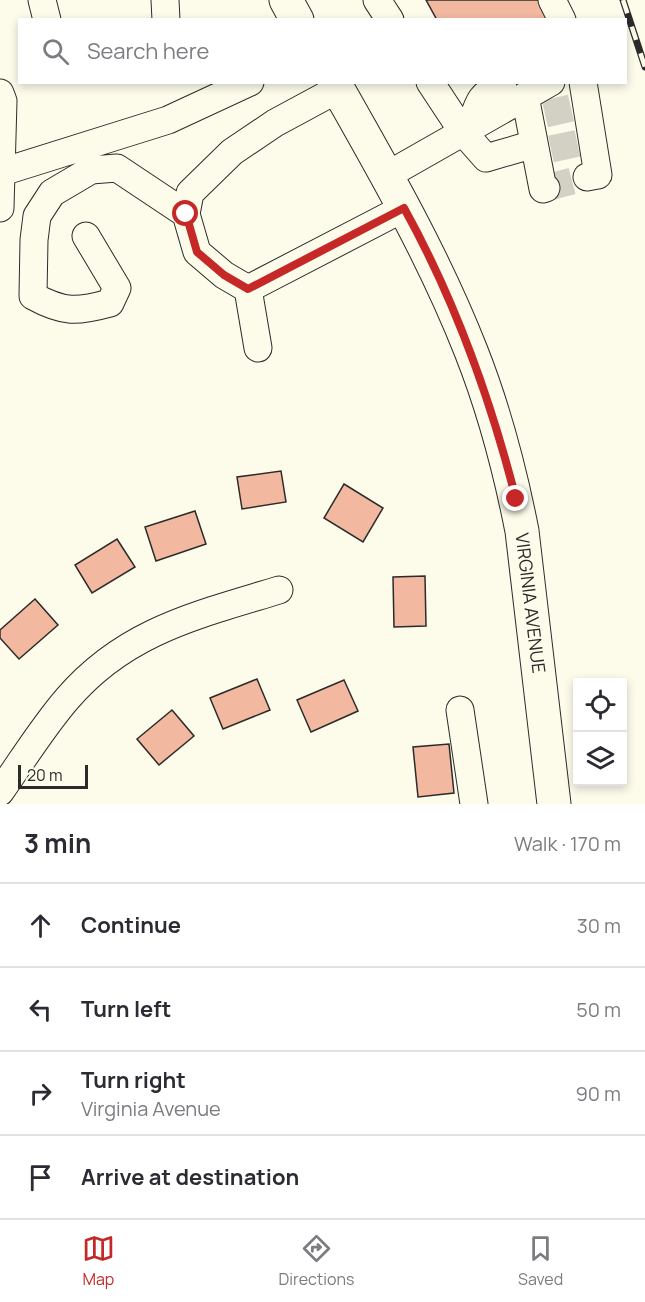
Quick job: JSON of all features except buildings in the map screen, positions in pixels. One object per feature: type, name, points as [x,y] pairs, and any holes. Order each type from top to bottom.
[{"type":"main road","points":[[286,0],[296,18]]},
{"type":"main road","name":"VIRGINIA AVENUE","points":[[336,86],[404,208],[452,305],[472,352],[491,409],[516,499],[529,575],[554,804]]},
{"type":"street","points":[[42,0],[46,18]]},
{"type":"street","points":[[165,0],[166,18]]},
{"type":"street","points":[[377,0],[389,18]]},
{"type":"street","points":[[552,0],[561,18]]},
{"type":"street","points":[[2,172],[168,120],[246,84]]},
{"type":"street","points":[[432,84],[486,158],[536,133],[551,84]]},
{"type":"street","points":[[248,289],[224,275],[197,252],[186,214],[190,193],[232,152],[336,86]]},
{"type":"street","points":[[0,93],[3,101],[0,207]]},
{"type":"street","points":[[466,130],[484,93],[536,133]]},
{"type":"street","points":[[386,176],[466,130],[536,133]]},
{"type":"street","points":[[86,236],[117,288],[110,303],[80,311],[48,305],[33,297],[34,240],[37,216],[52,193],[91,170],[117,168],[186,214]]},
{"type":"street","points":[[248,289],[404,208]]},
{"type":"street","points":[[248,289],[258,348]]},
{"type":"street","points":[[0,792],[68,699],[97,670],[122,650],[143,637],[180,620],[279,590]]},
{"type":"street","points":[[460,710],[474,804]]},
{"type":"tunnel","points":[[545,114],[571,108]]},
{"type":"tunnel","points":[[551,149],[579,143]]},
{"type":"tunnel","points":[[546,188],[587,177]]},
{"type":"railway","points":[[623,0],[645,67]]},
{"type":"route","points":[[186,214],[197,252],[224,275],[248,289],[404,208],[452,305],[472,352],[491,409],[516,499]]}]
